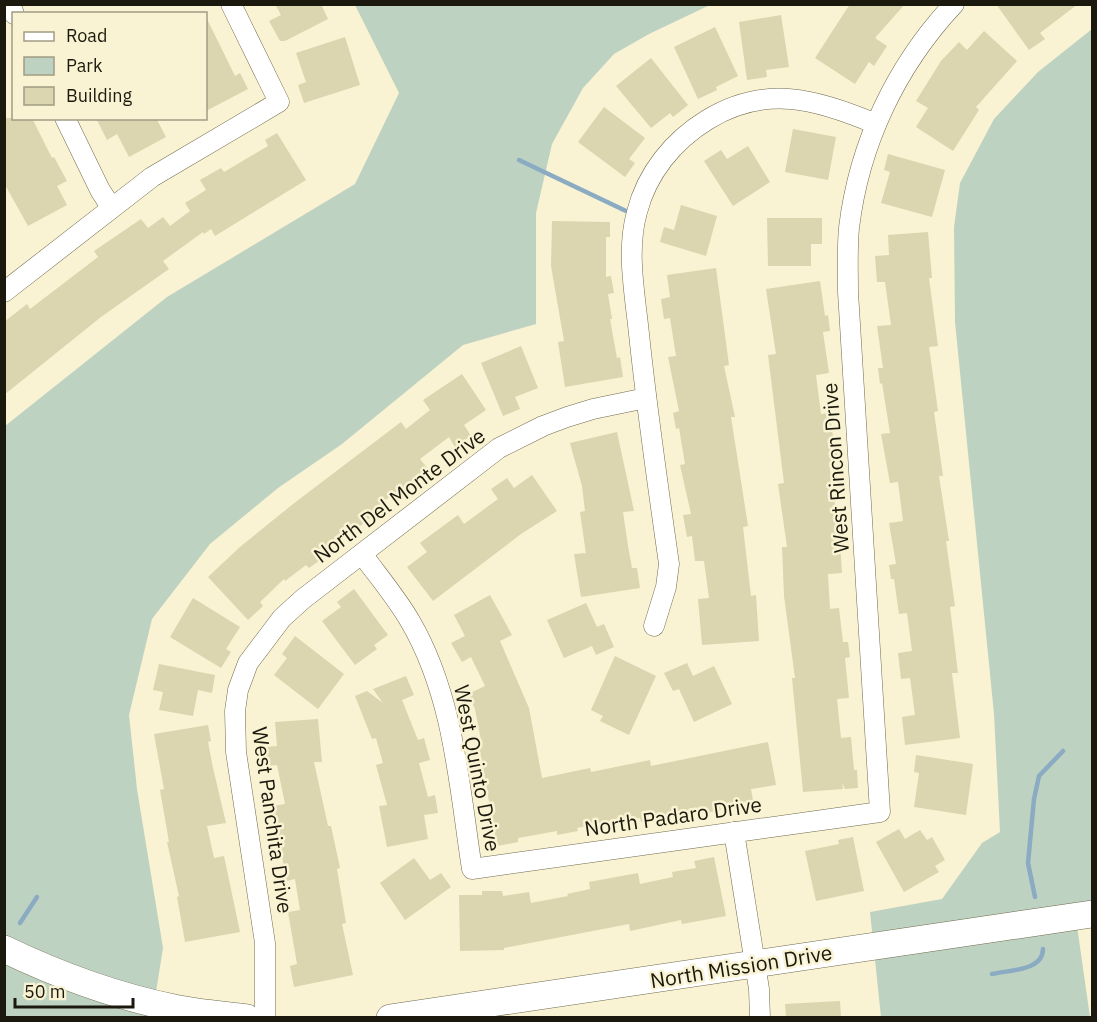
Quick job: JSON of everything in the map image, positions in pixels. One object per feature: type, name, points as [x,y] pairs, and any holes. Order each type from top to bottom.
[{"type":"street","points":[[4,292],[111,207],[169,166],[279,102],[231,4]]},
{"type":"street","name":"West Rincon Drive","points":[[880,812],[848,262],[849,231],[857,182],[876,124],[909,60],[954,4]]},
{"type":"street","points":[[654,626],[666,587],[669,564],[646,398],[632,266],[636,213],[644,189],[666,155],[682,138],[717,113],[736,104],[780,98],[821,104],[876,124]]},
{"type":"street","points":[[66,120],[100,190],[111,207]]},
{"type":"street","name":"North Del Monte Drive","points":[[267,636],[282,618],[303,599],[499,448],[567,417],[646,398]]},
{"type":"street","name":"West Quinto Drive","points":[[362,554],[410,620],[437,681],[451,734],[472,868]]},
{"type":"street","name":"West Panchita Drive","points":[[265,1017],[265,943],[236,752],[235,711],[238,690],[248,663],[267,636]]},
{"type":"street","name":"North Padaro Drive","points":[[472,868],[880,812]]},
{"type":"street","points":[[734,832],[755,964],[760,1017]]},
{"type":"street","name":"North Mission Drive","points":[[390,1017],[1092,914]]},
{"type":"street","points":[[4,949],[61,974],[134,999],[175,1008],[247,1017]]},
{"type":"green space","points":[[355,5],[710,5],[649,34],[614,54],[583,88],[552,144],[536,213],[536,324],[463,345],[342,444],[278,488],[210,544],[152,619],[129,715],[137,789],[163,948],[152,1017],[5,1018],[5,426],[167,297],[355,184],[399,93]]},
{"type":"green space","points":[[1092,29],[1092,902],[1074,905],[1090,1017],[881,1017],[870,912],[942,899],[982,843],[1000,832],[994,714],[955,322],[954,227],[960,183],[994,119],[1038,72]]},
{"type":"building","points":[[275,4],[321,4],[328,19],[285,41],[280,41],[269,21],[281,15]]},
{"type":"building","points":[[850,4],[905,4],[875,38],[887,46],[874,66],[869,62],[855,84],[815,58]]},
{"type":"building","points":[[996,4],[1078,4],[1040,33],[1045,39],[1029,50]]},
{"type":"building","points":[[781,15],[789,67],[766,70],[767,77],[747,80],[739,22]]},
{"type":"building","points":[[207,19],[235,76],[240,73],[248,89],[207,110]]},
{"type":"building","points":[[715,27],[738,76],[698,99],[674,47]]},
{"type":"building","points":[[984,31],[1017,61],[976,107],[979,110],[953,151],[916,127],[928,108],[916,101],[941,61],[959,42],[967,50]]},
{"type":"building","points":[[345,37],[360,85],[304,103],[298,85],[306,82],[296,53]]},
{"type":"building","points":[[651,58],[688,105],[673,117],[670,113],[651,128],[616,86]]},
{"type":"building","points":[[604,107],[645,138],[629,159],[635,163],[625,177],[578,142]]},
{"type":"building","points":[[4,118],[33,120],[52,158],[54,157],[67,181],[57,186],[67,205],[28,226],[4,183]]},
{"type":"building","points":[[97,120],[157,120],[166,137],[129,157],[117,134],[107,140]]},
{"type":"building","points":[[793,129],[836,137],[828,180],[785,172]]},
{"type":"building","points":[[277,133],[306,180],[215,236],[211,229],[204,234],[203,232],[163,261],[169,269],[101,317],[4,395],[4,322],[27,304],[30,309],[98,257],[94,251],[141,219],[148,228],[163,217],[170,226],[190,211],[185,203],[206,190],[200,180],[221,168],[224,172],[268,146],[265,140]]},
{"type":"building","points":[[748,146],[770,182],[733,206],[704,161],[721,150],[727,159]]},
{"type":"building","points":[[888,154],[945,170],[932,217],[881,203],[890,172],[884,170]]},
{"type":"building","points":[[681,205],[717,216],[706,256],[660,242],[664,227],[674,230]]},
{"type":"building","points":[[767,218],[822,218],[822,244],[811,244],[811,266],[768,266]]},
{"type":"building","points":[[552,221],[610,222],[610,237],[606,237],[606,277],[611,276],[614,293],[608,294],[612,319],[610,319],[623,377],[565,387],[558,342],[564,341],[551,266]]},
{"type":"building","points":[[928,232],[932,278],[929,278],[938,346],[929,347],[938,411],[934,412],[943,476],[939,476],[949,541],[946,541],[955,606],[950,607],[958,673],[952,673],[960,738],[905,745],[902,717],[915,715],[910,678],[901,679],[898,653],[912,651],[907,613],[899,614],[894,579],[891,579],[889,565],[896,564],[889,523],[903,521],[898,482],[890,483],[881,434],[890,433],[878,368],[883,368],[877,326],[891,325],[885,282],[877,282],[875,256],[889,255],[888,235]]},
{"type":"building","points":[[716,268],[729,365],[724,366],[735,417],[731,417],[748,526],[743,527],[751,596],[756,595],[759,641],[702,645],[698,599],[709,598],[704,561],[695,561],[692,536],[687,537],[683,515],[691,514],[680,465],[685,464],[679,428],[676,429],[673,413],[679,411],[668,357],[676,356],[670,318],[664,319],[661,299],[670,297],[667,275]]},
{"type":"building","points":[[820,281],[825,316],[828,315],[830,331],[823,332],[829,373],[816,375],[821,414],[830,413],[834,445],[836,445],[838,461],[829,462],[836,511],[839,511],[842,526],[839,527],[842,573],[828,574],[830,609],[839,608],[843,642],[848,642],[850,657],[845,658],[849,698],[837,699],[841,738],[851,737],[858,788],[845,789],[842,783],[843,789],[803,792],[792,678],[795,678],[784,596],[782,547],[787,547],[778,484],[784,483],[768,355],[776,354],[766,289]]},
{"type":"building","points":[[521,346],[538,388],[515,397],[520,409],[503,416],[481,363]]},
{"type":"building","points":[[462,374],[486,410],[464,425],[471,436],[455,447],[449,437],[420,459],[428,469],[380,504],[383,507],[352,533],[349,529],[318,552],[323,558],[309,568],[306,565],[285,581],[284,579],[260,602],[263,606],[248,620],[208,577],[241,546],[293,504],[401,422],[406,429],[430,410],[423,400]]},
{"type":"building","points":[[617,432],[634,511],[623,512],[628,546],[632,568],[637,568],[640,588],[581,597],[574,554],[586,554],[580,512],[585,511],[582,486],[570,443]]},
{"type":"building","points":[[532,475],[557,511],[521,534],[433,601],[407,567],[427,552],[420,543],[458,515],[464,524],[498,499],[491,489],[507,478],[514,488]]},
{"type":"building","points":[[354,589],[388,635],[374,645],[377,649],[355,665],[322,621],[341,607],[337,602]]},
{"type":"building","points":[[490,595],[512,635],[500,641],[529,708],[542,778],[590,768],[591,772],[650,760],[651,766],[768,742],[776,785],[751,789],[753,800],[720,807],[721,810],[705,813],[704,809],[641,822],[640,818],[616,823],[615,820],[557,835],[557,831],[518,838],[518,842],[497,846],[479,746],[482,746],[475,709],[468,694],[485,686],[471,657],[462,662],[451,643],[465,636],[454,615]]},
{"type":"building","points":[[193,598],[240,627],[226,649],[231,652],[221,668],[170,637]]},
{"type":"building","points":[[586,603],[597,627],[604,624],[614,647],[596,655],[592,646],[564,658],[547,620]]},
{"type":"building","points":[[295,636],[344,674],[318,709],[274,675],[287,658],[282,654]]},
{"type":"building","points":[[615,656],[656,676],[629,735],[600,721],[603,716],[591,710]]},
{"type":"building","points":[[687,663],[693,676],[714,666],[732,704],[694,722],[679,689],[673,691],[664,673]]},
{"type":"building","points":[[159,664],[215,675],[212,693],[198,690],[193,716],[159,710],[163,692],[153,690]]},
{"type":"building","points":[[406,676],[414,695],[402,700],[418,740],[424,738],[430,760],[419,763],[428,797],[435,795],[438,813],[424,815],[428,839],[387,847],[379,806],[387,805],[376,765],[383,763],[376,738],[372,739],[355,696],[367,691],[383,703],[373,689]]},
{"type":"building","points":[[318,719],[322,762],[314,762],[340,868],[337,869],[346,923],[342,924],[353,975],[294,987],[290,966],[297,964],[288,912],[300,910],[295,879],[287,881],[282,857],[278,857],[274,839],[279,838],[273,806],[285,804],[277,765],[266,766],[265,747],[277,746],[275,722]]},
{"type":"building","points":[[208,725],[211,741],[208,742],[226,823],[207,826],[214,858],[224,856],[240,932],[185,942],[177,897],[179,896],[167,842],[169,842],[160,790],[164,789],[154,734]]},
{"type":"building","points":[[916,755],[973,764],[966,815],[914,807],[919,773],[914,772]]},
{"type":"building","points":[[899,829],[905,839],[920,830],[927,840],[932,837],[945,860],[935,866],[939,872],[904,892],[876,842]]},
{"type":"building","points":[[853,837],[864,891],[816,901],[805,851],[839,844],[838,840]]},
{"type":"building","points":[[714,857],[726,916],[682,924],[681,920],[630,931],[629,924],[504,948],[504,950],[460,951],[459,895],[482,895],[482,891],[502,891],[503,896],[529,892],[531,903],[590,889],[589,882],[638,873],[640,884],[673,877],[672,872],[696,868],[694,861]]},
{"type":"building","points":[[414,858],[430,880],[441,873],[451,887],[405,920],[380,883]]},
{"type":"building","points":[[840,1001],[841,1017],[786,1017],[785,1004]]},
{"type":"waterway","points":[[519,160],[626,211]]},
{"type":"waterway","points":[[1035,897],[1028,863],[1034,799],[1039,776],[1063,751]]},
{"type":"waterway","points":[[20,923],[37,897]]},
{"type":"waterway","points":[[992,974],[1031,966],[1042,956],[1043,949]]}]
